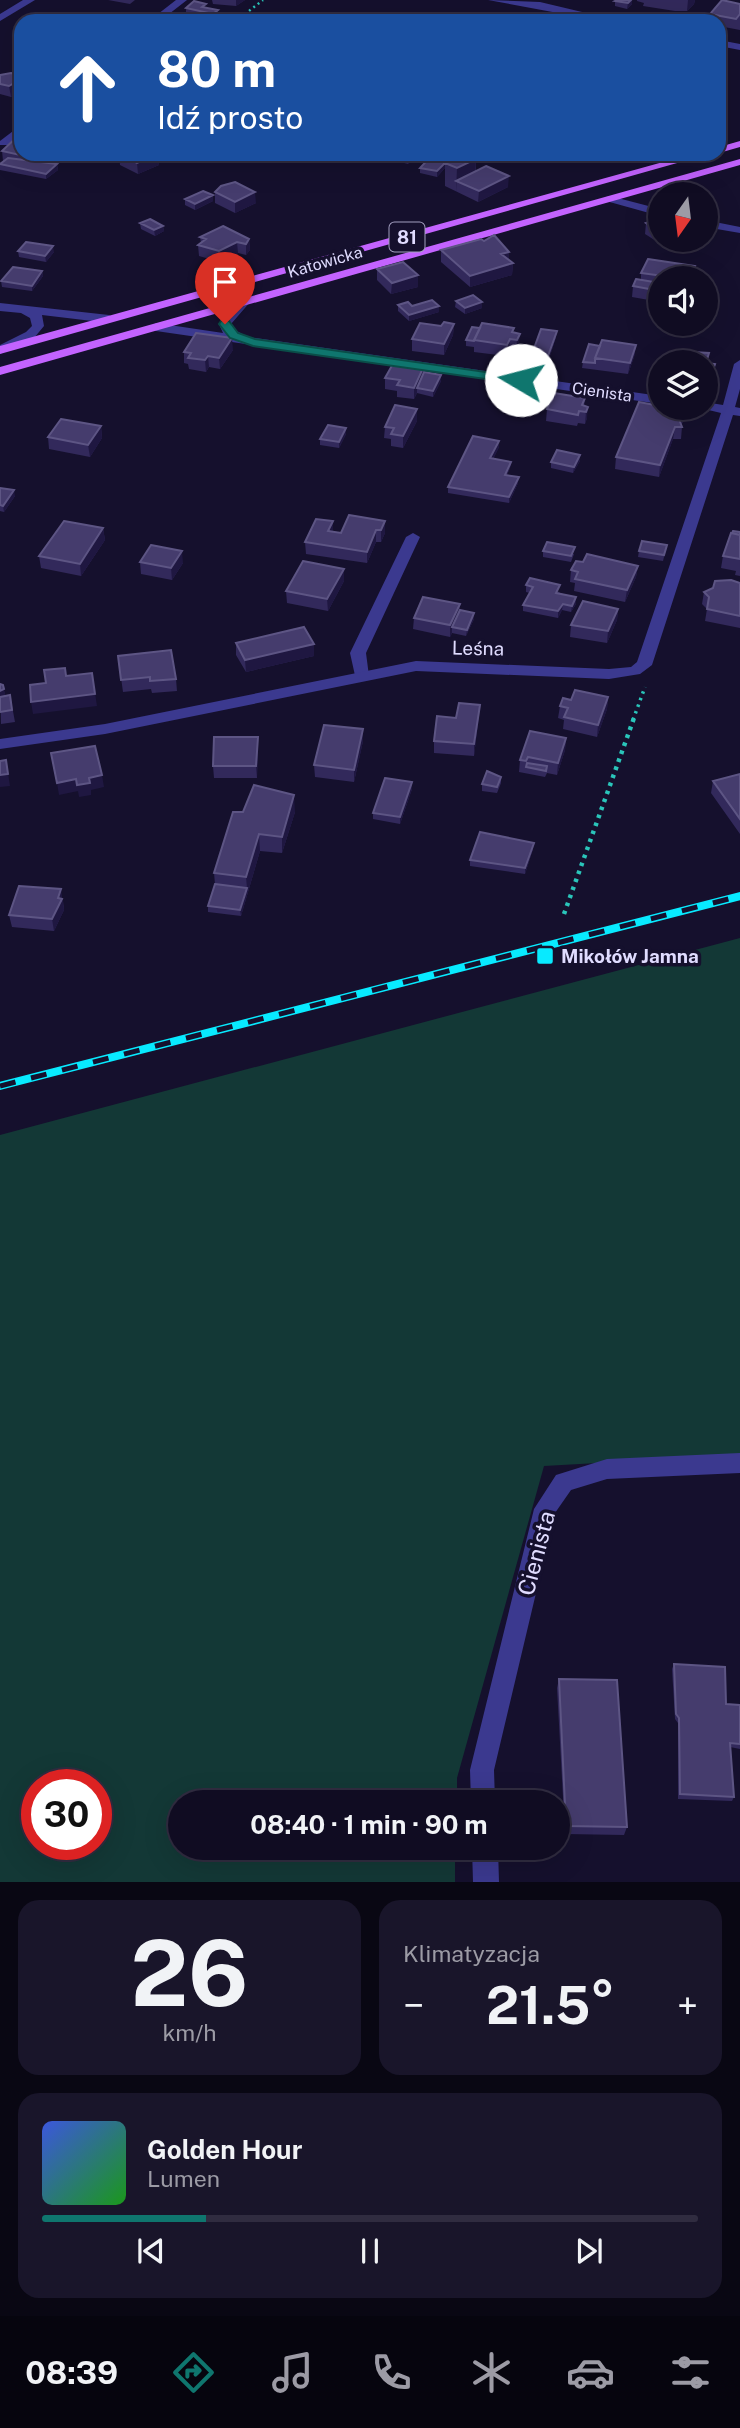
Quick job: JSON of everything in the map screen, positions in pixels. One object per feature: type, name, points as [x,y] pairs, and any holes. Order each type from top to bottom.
[{"type":"main road","name":"Katowicka","points":[[0,350],[679,161]]},
{"type":"main road","name":"Katowicka","points":[[0,371],[740,162]]},
{"type":"street","points":[[0,18],[30,0]]},
{"type":"street","points":[[163,14],[182,0]]},
{"type":"street","points":[[493,0],[543,2],[588,14]]},
{"type":"street","points":[[4,143],[14,134]]},
{"type":"street","points":[[610,199],[648,210]]},
{"type":"street","points":[[718,226],[740,230]]},
{"type":"street","points":[[245,301],[225,324],[234,335],[253,342]]},
{"type":"street","points":[[0,307],[109,319]]},
{"type":"street","points":[[0,350],[30,335],[38,326],[36,316],[21,308]]},
{"type":"street","name":"Cienista","points":[[156,327],[648,398]]},
{"type":"street","points":[[644,665],[734,411],[740,364]]},
{"type":"street","points":[[360,676],[358,653],[413,537]]},
{"type":"street","name":"Leśna","points":[[0,744],[104,729],[300,692],[360,676],[416,666],[610,674],[635,671],[644,665]]},
{"type":"street","name":"Cienista","points":[[483,1790],[482,1770],[545,1509],[564,1482],[607,1469],[740,1463]]},
{"type":"street","points":[[485,1860],[486,1882]]},
{"type":"path","points":[[245,14],[263,0]]},
{"type":"path","points":[[564,914],[645,687],[644,665]]},
{"type":"green space","points":[[740,938],[740,1455],[544,1466],[457,1778],[457,1790],[168,1790],[168,1860],[455,1860],[455,1882],[0,1882],[0,1135]]},
{"type":"building","points":[[722,0],[740,4],[740,14],[736,19],[726,17],[726,14],[710,14]]},
{"type":"building","points":[[194,1],[206,4],[202,7],[218,10],[213,14],[186,8]]},
{"type":"building","points":[[14,74],[14,83],[9,86],[0,84],[0,75]]},
{"type":"building","points":[[14,140],[14,154],[2,151]]},
{"type":"building","points":[[8,158],[14,161],[57,164],[46,174],[0,164]]},
{"type":"building","points":[[426,161],[447,161],[437,171],[420,168]]},
{"type":"building","points":[[451,161],[472,161],[457,168],[445,163]]},
{"type":"building","points":[[486,166],[509,176],[479,191],[456,181]]},
{"type":"building","points":[[235,182],[255,192],[235,202],[215,192],[221,186]]},
{"type":"building","points":[[203,191],[213,195],[195,204],[185,199]]},
{"type":"building","points":[[150,219],[163,226],[154,230],[140,223]]},
{"type":"building","points":[[223,226],[249,239],[246,244],[237,242],[219,251],[198,245],[206,239],[200,237]]},
{"type":"building","points":[[494,235],[509,252],[501,254],[513,263],[470,276],[441,250],[481,239],[484,241]]},
{"type":"building","points":[[26,242],[53,246],[45,256],[18,251]]},
{"type":"building","points":[[648,259],[695,266],[648,266],[648,274],[641,273]]},
{"type":"building","points":[[403,262],[418,275],[392,283],[377,269]]},
{"type":"building","points":[[13,267],[42,271],[32,286],[1,281]]},
{"type":"building","points":[[636,279],[648,281],[648,289],[633,286]]},
{"type":"building","points":[[473,295],[482,302],[465,308],[456,301]]},
{"type":"building","points":[[432,300],[439,306],[409,315],[398,305],[408,302],[412,306]]},
{"type":"building","points":[[444,322],[454,324],[444,344],[412,339],[420,323],[441,326]]},
{"type":"building","points":[[482,323],[514,328],[512,332],[520,334],[517,340],[510,339],[507,345],[474,340]]},
{"type":"building","points":[[472,327],[480,328],[474,341],[466,340]]},
{"type":"building","points":[[541,329],[557,331],[548,356],[532,354]]},
{"type":"building","points":[[196,333],[232,338],[219,358],[188,358],[191,353],[184,352]]},
{"type":"building","points":[[602,340],[636,345],[630,363],[595,358]]},
{"type":"building","points":[[589,344],[600,346],[595,363],[583,362]]},
{"type":"building","points":[[394,362],[424,366],[414,388],[397,385],[400,380],[385,378]]},
{"type":"building","points":[[424,372],[441,375],[433,391],[417,388]]},
{"type":"building","points":[[554,393],[585,398],[582,405],[588,407],[586,412],[579,411],[578,415],[547,409]]},
{"type":"building","points":[[639,402],[648,404],[648,420],[679,420],[682,427],[675,427],[660,465],[616,457]]},
{"type":"building","points":[[395,405],[417,409],[403,436],[391,434],[394,428],[385,427]]},
{"type":"building","points":[[61,419],[101,426],[88,445],[48,437]]},
{"type":"building","points":[[328,425],[346,428],[339,442],[320,439]]},
{"type":"building","points":[[473,436],[499,441],[490,458],[511,462],[505,475],[519,477],[509,497],[448,487]]},
{"type":"building","points":[[557,450],[580,455],[574,467],[551,462]]},
{"type":"building","points":[[0,488],[14,490],[3,506],[0,505]]},
{"type":"building","points":[[349,515],[385,521],[381,530],[376,530],[367,552],[305,542],[316,519],[333,521],[328,531],[341,533]]},
{"type":"building","points":[[64,521],[103,528],[80,564],[39,556]]},
{"type":"building","points":[[731,533],[740,535],[740,559],[723,556]]},
{"type":"building","points":[[642,541],[667,545],[664,555],[639,551]]},
{"type":"building","points":[[547,542],[575,547],[571,556],[543,551]]},
{"type":"building","points":[[151,545],[182,551],[171,568],[140,562]]},
{"type":"building","points":[[587,554],[638,566],[627,590],[575,579],[578,572],[571,570],[576,561],[583,562]]},
{"type":"building","points":[[303,561],[344,569],[327,599],[286,591]]},
{"type":"building","points":[[530,578],[560,585],[556,593],[576,597],[572,606],[563,604],[558,611],[523,605],[533,587],[526,585]]},
{"type":"building","points":[[731,580],[740,583],[740,616],[707,609],[709,597],[704,592],[713,588],[715,581]]},
{"type":"building","points":[[423,597],[460,604],[450,625],[414,618]]},
{"type":"building","points":[[583,601],[618,609],[608,631],[571,625]]},
{"type":"building","points":[[460,610],[474,613],[467,630],[452,627]]},
{"type":"building","points":[[304,627],[314,644],[245,660],[236,643]]},
{"type":"building","points":[[171,650],[176,679],[150,681],[150,677],[121,680],[118,656]]},
{"type":"building","points":[[65,668],[66,676],[92,673],[95,694],[31,702],[30,685],[46,683],[44,670]]},
{"type":"building","points":[[575,690],[608,697],[598,725],[564,717],[568,708],[560,706],[563,698],[571,700]]},
{"type":"building","points":[[10,695],[12,710],[0,712],[0,697]]},
{"type":"building","points":[[459,703],[480,705],[474,744],[434,741],[437,716],[456,718]]},
{"type":"building","points":[[324,725],[363,729],[354,770],[314,765]]},
{"type":"building","points":[[530,731],[566,738],[558,763],[528,757],[526,761],[520,760]]},
{"type":"building","points":[[214,737],[258,737],[256,766],[213,766]]},
{"type":"building","points":[[95,746],[102,775],[89,778],[90,783],[77,785],[76,779],[57,783],[51,753]]},
{"type":"building","points":[[6,760],[8,774],[0,775],[0,761]]},
{"type":"building","points":[[527,763],[547,766],[546,771],[526,767]]},
{"type":"building","points":[[487,771],[501,777],[497,787],[482,784]]},
{"type":"building","points":[[740,774],[740,819],[713,781]]},
{"type":"building","points":[[385,778],[412,782],[400,817],[373,813]]},
{"type":"building","points":[[254,785],[294,795],[282,837],[259,834],[246,877],[214,873],[233,812],[243,812]]},
{"type":"building","points":[[480,832],[534,843],[525,868],[470,860]]},
{"type":"building","points":[[215,884],[247,888],[240,910],[208,906]]},
{"type":"building","points":[[19,886],[61,889],[58,898],[62,899],[52,919],[9,915]]},
{"type":"building","points":[[674,1664],[725,1667],[726,1704],[740,1705],[740,1744],[730,1743],[734,1797],[680,1794],[679,1718],[676,1714]]},
{"type":"building","points":[[559,1679],[617,1680],[627,1827],[570,1826],[570,1790],[564,1790]]},
{"type":"railway","points":[[0,1086],[740,896]]},
{"type":"place","name":"Mikołów Jamna","points":[[545,956]]},
{"type":"route","points":[[225,324],[228,331],[234,335],[253,342],[521,380]]}]
